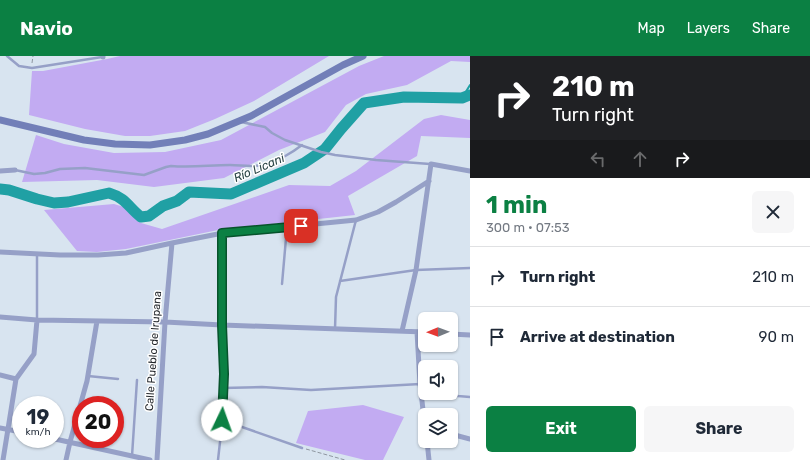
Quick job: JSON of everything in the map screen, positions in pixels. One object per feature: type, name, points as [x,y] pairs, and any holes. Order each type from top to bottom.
[{"type":"main road","points":[[0,120],[84,140],[116,144],[150,145],[185,140],[208,134],[251,116],[343,65],[363,56]]},
{"type":"street","points":[[402,331],[416,270],[431,164],[470,171]]},
{"type":"street","points":[[0,170],[15,170]]},
{"type":"street","points":[[0,252],[60,255],[126,253],[172,242],[222,233],[356,220],[378,212],[429,181]]},
{"type":"street","points":[[222,233],[222,325]]},
{"type":"street","name":"Calle Pueblo de Irupana","points":[[157,460],[165,322],[172,242]]},
{"type":"street","points":[[0,317],[37,320],[165,322],[417,332],[420,360]]},
{"type":"street","points":[[3,460],[16,379],[34,354],[37,320]]},
{"type":"street","points":[[66,460],[88,376],[97,321]]},
{"type":"street","points":[[458,334],[470,335]]},
{"type":"street","points":[[0,376],[16,379]]},
{"type":"street","points":[[0,428],[12,430]]},
{"type":"street","points":[[458,436],[470,439]]},
{"type":"street","points":[[64,441],[131,458],[150,460]]},
{"type":"street","points":[[428,448],[429,460]]},
{"type":"lane","points":[[7,56],[19,66],[32,68],[103,56]]},
{"type":"lane","points":[[238,122],[266,128],[272,133],[286,140],[321,152],[376,160],[431,164]]},
{"type":"lane","points":[[15,170],[34,174],[60,169],[85,168],[144,175],[171,166],[256,166],[272,163],[293,152],[302,145]]},
{"type":"lane","points":[[335,329],[336,297],[356,220]]},
{"type":"lane","points":[[282,284],[288,227]]},
{"type":"lane","points":[[37,254],[37,320]]},
{"type":"lane","points":[[340,281],[416,270],[470,268]]},
{"type":"lane","points":[[218,460],[221,438],[224,374],[222,325]]},
{"type":"lane","points":[[88,376],[118,379]]},
{"type":"lane","name":"Calle Pueblo de Irupana","points":[[131,458],[137,380]]},
{"type":"lane","points":[[223,388],[262,387],[311,390],[418,385]]},
{"type":"lane","points":[[458,396],[470,397]]},
{"type":"lane","points":[[222,420],[302,448]]},
{"type":"path","points":[[32,68],[33,56]]},
{"type":"path","points":[[302,448],[345,460]]},
{"type":"shaded area","points":[[120,56],[329,56],[254,101],[185,131],[150,136],[125,136],[85,129],[29,115],[32,71],[43,71]]},
{"type":"shaded area","points":[[384,56],[470,56],[470,62],[451,61],[407,85],[366,94],[346,105],[325,132],[279,150],[224,178],[154,187],[97,180],[22,182],[36,135],[64,144],[114,153],[165,152],[221,140],[359,66]]},
{"type":"shaded area","points":[[441,115],[470,120],[470,138],[421,136],[417,156],[348,196],[355,215],[218,230],[126,249],[97,252],[77,251],[44,210],[114,204],[124,207],[141,223],[162,229],[289,185],[330,186],[356,171],[424,119]]},
{"type":"shaded area","points":[[363,405],[404,417],[383,460],[365,460],[296,443],[308,411]]},
{"type":"waterway","points":[[462,98],[470,85]]},
{"type":"waterway","name":"Río Licani","points":[[0,189],[9,190],[54,203],[68,202],[109,193],[123,200],[141,217],[149,216],[163,206],[177,201],[189,192],[231,194],[304,163],[325,149],[364,103],[404,97],[462,98],[470,95]]},
{"type":"route","points":[[222,420],[224,374],[222,325],[222,233],[301,226]]}]
